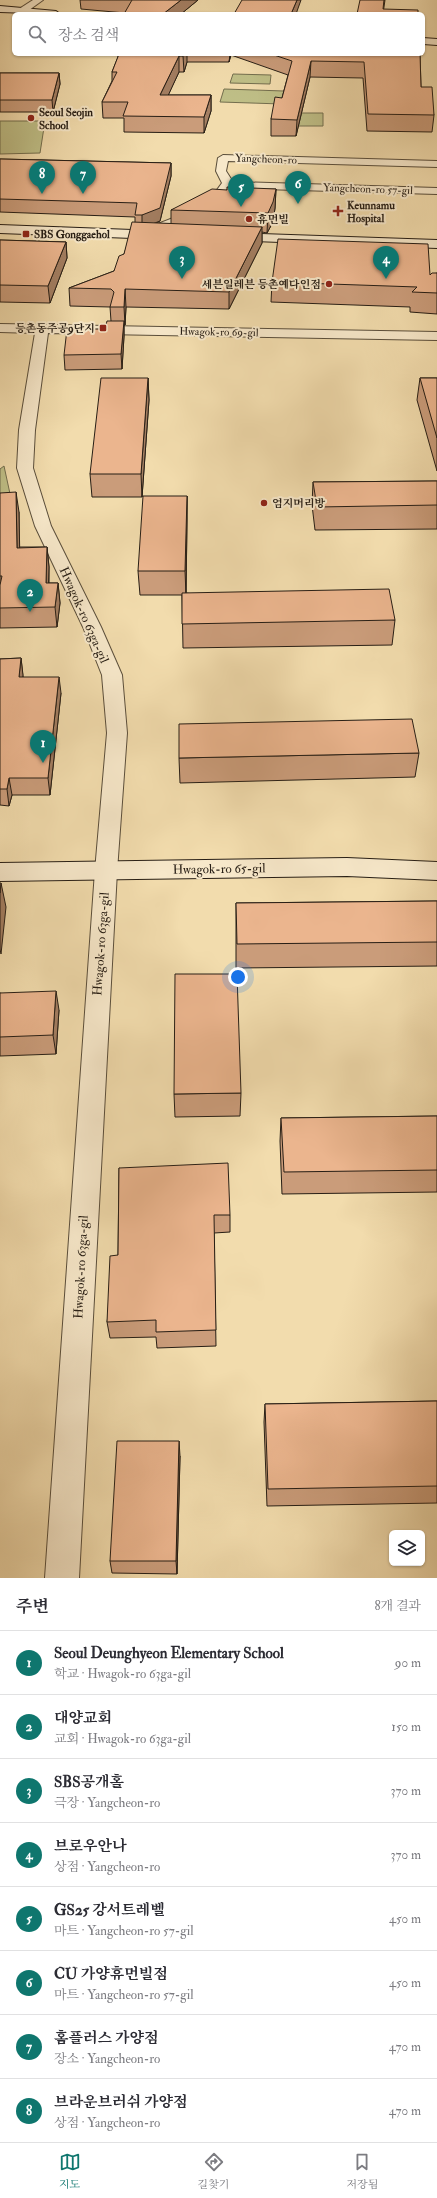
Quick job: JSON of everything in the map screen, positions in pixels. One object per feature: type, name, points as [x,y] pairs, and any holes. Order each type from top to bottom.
[{"type":"main road","points":[[0,9],[33,12]]},
{"type":"main road","points":[[425,41],[437,42]]},
{"type":"main road","points":[[0,229],[176,235]]},
{"type":"main road","points":[[223,237],[437,244]]},
{"type":"main road","name":"Hwagok-ro 65-gil","points":[[0,872],[347,867],[437,871]]},
{"type":"street","points":[[22,11],[39,0]]},
{"type":"street","name":"Yangcheon-ro","points":[[227,185],[221,171],[223,158],[437,164]]},
{"type":"street","points":[[144,234],[210,203],[224,193],[227,185]]},
{"type":"street","name":"Yangcheon-ro 57-gil","points":[[227,185],[437,191]]},
{"type":"street","name":"Hwagok-ro 69-gil","points":[[0,328],[437,336]]},
{"type":"street","name":"Hwagok-ro 63ga-gil","points":[[42,328],[27,430],[25,468],[43,526],[92,627],[112,675],[117,733],[106,871],[62,1578]]},
{"type":"green space","points":[[233,74],[271,75],[270,84],[230,83]]},
{"type":"green space","points":[[224,89],[284,91],[282,104],[220,102]]},
{"type":"green space","points":[[298,113],[323,113],[323,126],[297,126]]},
{"type":"green space","points":[[0,121],[45,121],[40,153],[0,154]]},
{"type":"green space","points":[[4,466],[12,503],[19,512],[0,513],[0,469]]},
{"type":"building","points":[[132,0],[181,0],[166,12],[125,12]]},
{"type":"building","points":[[242,0],[297,0],[292,12],[235,12]]},
{"type":"building","points":[[360,0],[384,0],[383,9],[418,10],[418,12],[357,12]]},
{"type":"building","points":[[118,56],[179,56],[160,95],[211,95],[204,117],[123,116],[128,102],[102,102],[117,72],[112,72]]},
{"type":"building","points":[[277,56],[420,56],[421,87],[432,87],[434,115],[368,114],[364,62],[311,61],[297,120],[271,119],[275,97],[282,98],[292,61]]},
{"type":"building","points":[[0,73],[59,73],[52,100],[0,100]]},
{"type":"building","points":[[0,159],[171,163],[160,208],[142,215],[135,215],[137,203],[0,199]]},
{"type":"building","points":[[227,187],[276,189],[273,202],[268,213],[171,210],[212,189],[227,190]]},
{"type":"building","points":[[132,222],[262,227],[229,292],[125,289],[124,307],[110,307],[114,292],[111,289],[69,288],[114,271],[119,256],[124,254]]},
{"type":"building","points":[[278,239],[428,244],[430,275],[432,273],[437,273],[437,293],[412,292],[417,287],[272,282]]},
{"type":"building","points":[[0,240],[66,242],[48,286],[0,285]]},
{"type":"building","points":[[107,321],[124,321],[121,354],[64,355],[67,329],[105,329]]},
{"type":"building","points":[[101,378],[148,378],[141,474],[90,474]]},
{"type":"building","points":[[420,378],[437,378],[437,438]]},
{"type":"building","points":[[437,481],[437,505],[317,507],[313,482]]},
{"type":"building","points":[[16,492],[17,548],[47,547],[46,583],[58,583],[55,607],[0,608],[0,585],[2,576],[0,576],[0,493]]},
{"type":"building","points":[[143,496],[187,496],[185,571],[138,571]]},
{"type":"building","points":[[389,589],[395,620],[182,624],[182,593]]},
{"type":"building","points":[[21,658],[19,677],[59,677],[48,778],[9,778],[7,789],[0,789],[0,659]]},
{"type":"building","points":[[412,719],[419,753],[179,758],[179,724]]},
{"type":"building","points":[[437,901],[437,942],[237,944],[236,903]]},
{"type":"building","points":[[175,974],[237,974],[241,1093],[174,1094]]},
{"type":"building","points":[[56,991],[53,1035],[0,1037],[0,993]]},
{"type":"building","points":[[437,1116],[437,1170],[284,1172],[281,1118]]},
{"type":"building","points":[[228,1163],[230,1215],[214,1215],[216,1330],[156,1332],[156,1320],[107,1322],[110,1256],[118,1255],[119,1168]]},
{"type":"building","points":[[437,1401],[437,1486],[268,1489],[265,1404]]},
{"type":"building","points":[[117,1441],[179,1441],[176,1561],[110,1561]]},
{"type":"place","name":"Seoul Seojin School","points":[[31,118]]},
{"type":"place","name":"브라운브러쉬 가양점","points":[[42,194]]},
{"type":"place","name":"홈플러스 가양점","points":[[83,194]]},
{"type":"place","name":"CU 가양휴먼빌점","points":[[298,204]]},
{"type":"place","name":"GS25 강서트레벨","points":[[241,207]]},
{"type":"place","name":"Keunnamu Hospital","points":[[338,211]]},
{"type":"place","name":"휴먼빌","points":[[249,219]]},
{"type":"place","name":"SBS Gonggaehol","points":[[26,234]]},
{"type":"place","name":"SBS공개홀","points":[[182,279]]},
{"type":"place","name":"브로우안나","points":[[386,279]]},
{"type":"place","name":"세븐일레븐 등촌예다인점","points":[[329,284]]},
{"type":"place","name":"등촌동주공9단지","points":[[103,328]]},
{"type":"place","name":"엄지머리방","points":[[264,503]]},
{"type":"place","name":"대양교회","points":[[30,612]]},
{"type":"place","name":"Seoul Deunghyeon Elementary School","points":[[43,763]]}]
